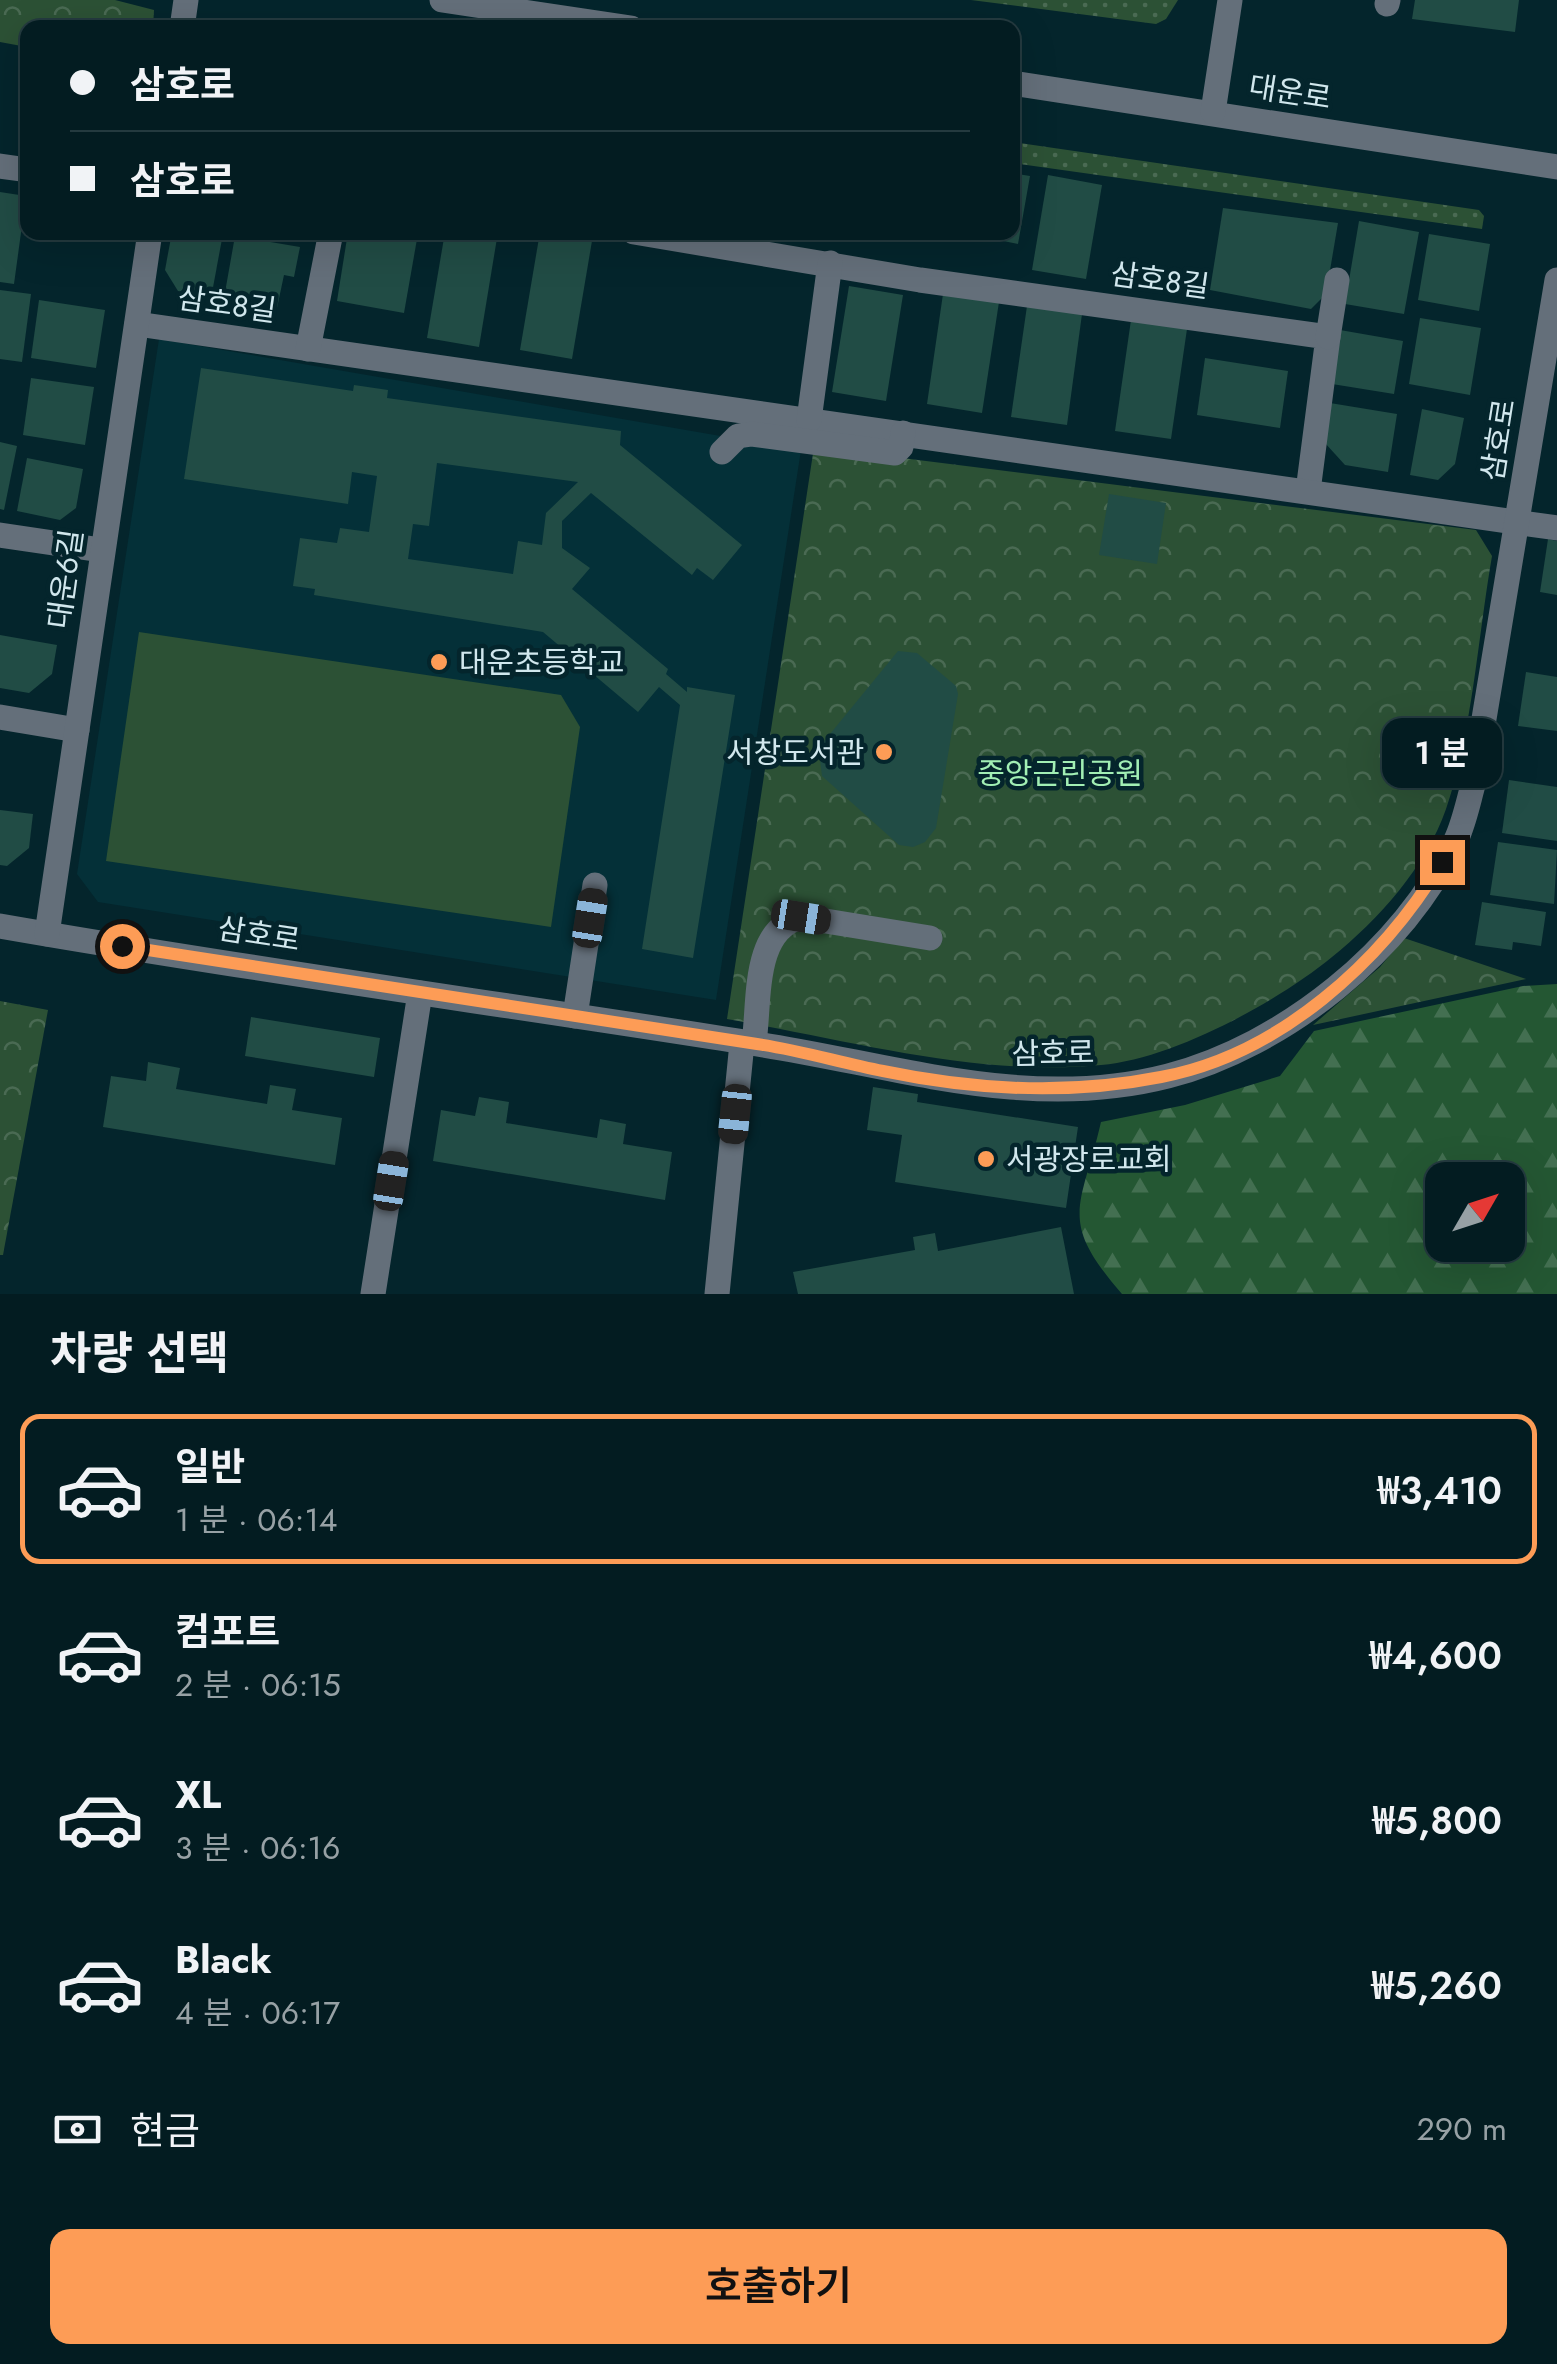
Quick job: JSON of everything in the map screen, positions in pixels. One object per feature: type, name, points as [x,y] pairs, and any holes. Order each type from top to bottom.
[{"type":"street","points":[[442,0],[577,20]]},
{"type":"street","points":[[1213,112],[1230,0]]},
{"type":"street","name":"대운로","points":[[1020,84],[1557,167]]},
{"type":"street","name":"대운6길","points":[[47,934],[149,240]]},
{"type":"street","name":"삼호8길","points":[[308,349],[328,240]]},
{"type":"street","name":"삼호8길","points":[[685,240],[1328,337]]},
{"type":"street","points":[[809,420],[830,263]]},
{"type":"street","points":[[1308,492],[1337,280]]},
{"type":"street","name":"삼호로","points":[[0,926],[748,1043],[888,1072],[995,1086],[1077,1089],[1164,1077],[1251,1046],[1294,1020],[1363,963],[1428,886],[1456,839],[1473,785],[1557,280]]},
{"type":"street","name":"삼호8길","points":[[136,324],[1557,528]]},
{"type":"street","points":[[722,452],[738,436],[752,434],[895,453],[901,447],[903,433]]},
{"type":"street","points":[[0,535],[101,550]]},
{"type":"street","points":[[0,717],[77,730]]},
{"type":"street","points":[[575,1016],[595,885]]},
{"type":"street","points":[[717,1294],[748,1043],[766,943],[788,920],[801,917],[930,938]]},
{"type":"street","points":[[373,1294],[420,992]]},
{"type":"shaded area","name":"대운초등학교","points":[[159,339],[801,450],[716,1000],[98,902],[77,874]]},
{"type":"green space","points":[[0,0],[115,0],[154,10],[153,20],[20,20],[20,46],[0,42]]},
{"type":"green space","points":[[971,0],[1178,0],[1166,19],[1156,24]]},
{"type":"green space","points":[[1020,143],[1479,210],[1484,216],[1482,229],[1020,164]]},
{"type":"green space","name":"중앙근린공원","points":[[814,447],[1476,530],[1492,556],[1468,717],[1446,809],[1413,872],[1349,942],[1283,992],[1223,1026],[1160,1052],[1129,1060],[1101,1065],[1007,1066],[913,1054],[727,1019]]},
{"type":"green space","points":[[139,632],[561,695],[580,727],[551,927],[106,861]]},
{"type":"green space","points":[[1404,938],[1526,979],[1313,1025],[1380,967]]},
{"type":"green space","points":[[1557,984],[1557,1294],[1122,1294],[1088,1248],[1082,1230],[1082,1195],[1101,1122],[1185,1105],[1280,1076],[1314,1031],[1523,986]]},
{"type":"green space","points":[[0,1001],[48,1010],[3,1255],[0,1255]]},
{"type":"building","points":[[1415,0],[1519,0],[1515,32],[1412,19]]},
{"type":"building","points":[[1020,174],[1030,176],[1020,233]]},
{"type":"building","points":[[1048,175],[1102,185],[1086,279],[1032,270]]},
{"type":"building","points":[[0,192],[20,195],[20,240],[14,284],[0,282]]},
{"type":"building","points":[[1223,208],[1338,223],[1326,294],[1311,309],[1210,290]]},
{"type":"building","points":[[1359,221],[1419,232],[1404,314],[1345,304]]},
{"type":"building","points":[[1429,234],[1490,244],[1479,311],[1418,300]]},
{"type":"building","points":[[171,240],[222,240],[211,298],[178,291],[165,270]]},
{"type":"building","points":[[234,240],[300,247],[294,277],[284,275],[277,308],[224,298]]},
{"type":"building","points":[[347,240],[417,240],[404,313],[337,301]]},
{"type":"building","points":[[444,240],[497,240],[479,347],[427,338]]},
{"type":"building","points":[[539,240],[592,240],[572,359],[520,350]]},
{"type":"building","points":[[849,286],[903,295],[886,401],[832,392]]},
{"type":"building","points":[[0,290],[31,294],[22,362],[0,359]]},
{"type":"building","points":[[943,294],[999,302],[982,413],[927,404]]},
{"type":"building","points":[[39,300],[105,310],[96,368],[31,358]]},
{"type":"building","points":[[1027,306],[1082,314],[1067,425],[1011,417]]},
{"type":"building","points":[[1420,318],[1481,328],[1470,395],[1409,384]]},
{"type":"building","points":[[1131,320],[1187,329],[1171,439],[1115,431]]},
{"type":"building","points":[[1340,330],[1403,341],[1394,394],[1332,384]]},
{"type":"building","points":[[1205,358],[1288,371],[1280,428],[1197,415]]},
{"type":"building","points":[[201,368],[353,391],[354,385],[388,390],[387,398],[621,431],[620,445],[742,545],[713,580],[697,568],[692,575],[591,493],[562,521],[562,548],[590,568],[572,589],[668,669],[666,674],[687,692],[687,687],[735,695],[693,958],[642,949],[680,705],[659,687],[638,712],[543,632],[314,595],[315,589],[293,586],[300,538],[337,543],[340,528],[369,532],[377,476],[352,472],[348,504],[184,479]],"holes":[[[437,463],[578,482],[546,513],[542,545],[518,541],[513,574],[408,559],[413,524],[429,526]]]},
{"type":"building","points":[[31,378],[94,387],[85,445],[23,435]]},
{"type":"building","points":[[1330,403],[1397,414],[1388,472],[1345,465],[1325,443]]},
{"type":"building","points":[[1422,409],[1464,418],[1455,464],[1438,480],[1410,475]]},
{"type":"building","points":[[0,442],[17,446],[4,510],[0,509]]},
{"type":"building","points":[[27,458],[83,469],[76,508],[60,520],[17,511]]},
{"type":"building","points":[[1109,494],[1166,503],[1157,564],[1099,555]]},
{"type":"building","points":[[1548,539],[1557,541],[1557,595],[1540,592]]},
{"type":"building","points":[[0,635],[57,645],[52,674],[29,693],[0,688]]},
{"type":"building","name":"서창도서관","points":[[898,651],[917,653],[956,686],[958,694],[936,828],[925,842],[913,847],[899,845],[822,776],[820,760],[821,745]]},
{"type":"building","points":[[1526,672],[1557,677],[1557,731],[1518,726]]},
{"type":"building","points":[[1509,780],[1557,787],[1557,841],[1502,833]]},
{"type":"building","points":[[0,810],[33,814],[29,848],[7,866],[0,865]]},
{"type":"building","points":[[1498,842],[1557,850],[1554,904],[1490,895]]},
{"type":"building","points":[[1482,902],[1546,912],[1541,946],[1513,942],[1512,950],[1475,945]]},
{"type":"building","points":[[251,1017],[380,1038],[374,1077],[245,1056]]},
{"type":"building","points":[[148,1062],[180,1068],[176,1089],[267,1104],[270,1085],[296,1089],[292,1110],[342,1118],[335,1165],[103,1127],[111,1076],[146,1081]]},
{"type":"building","name":"서광장로교회","points":[[873,1087],[918,1094],[917,1102],[1078,1127],[1066,1208],[895,1182],[902,1135],[867,1130]]},
{"type":"building","points":[[479,1097],[509,1102],[506,1123],[597,1138],[600,1119],[626,1124],[623,1144],[672,1152],[665,1200],[433,1161],[441,1110],[475,1116]]},
{"type":"building","points":[[1061,1227],[1074,1294],[798,1294],[793,1272],[915,1250],[913,1237],[935,1233],[938,1251]]},
{"type":"place","name":"대운초등학교","points":[[439,662]]},
{"type":"place","name":"서창도서관","points":[[884,752]]},
{"type":"place","name":"서광장로교회","points":[[986,1159]]},
{"type":"route","points":[[122,946],[754,1043],[888,1072],[995,1086],[1077,1089],[1164,1077],[1203,1065],[1251,1046],[1294,1020],[1363,963],[1428,886],[1442,862]]}]
